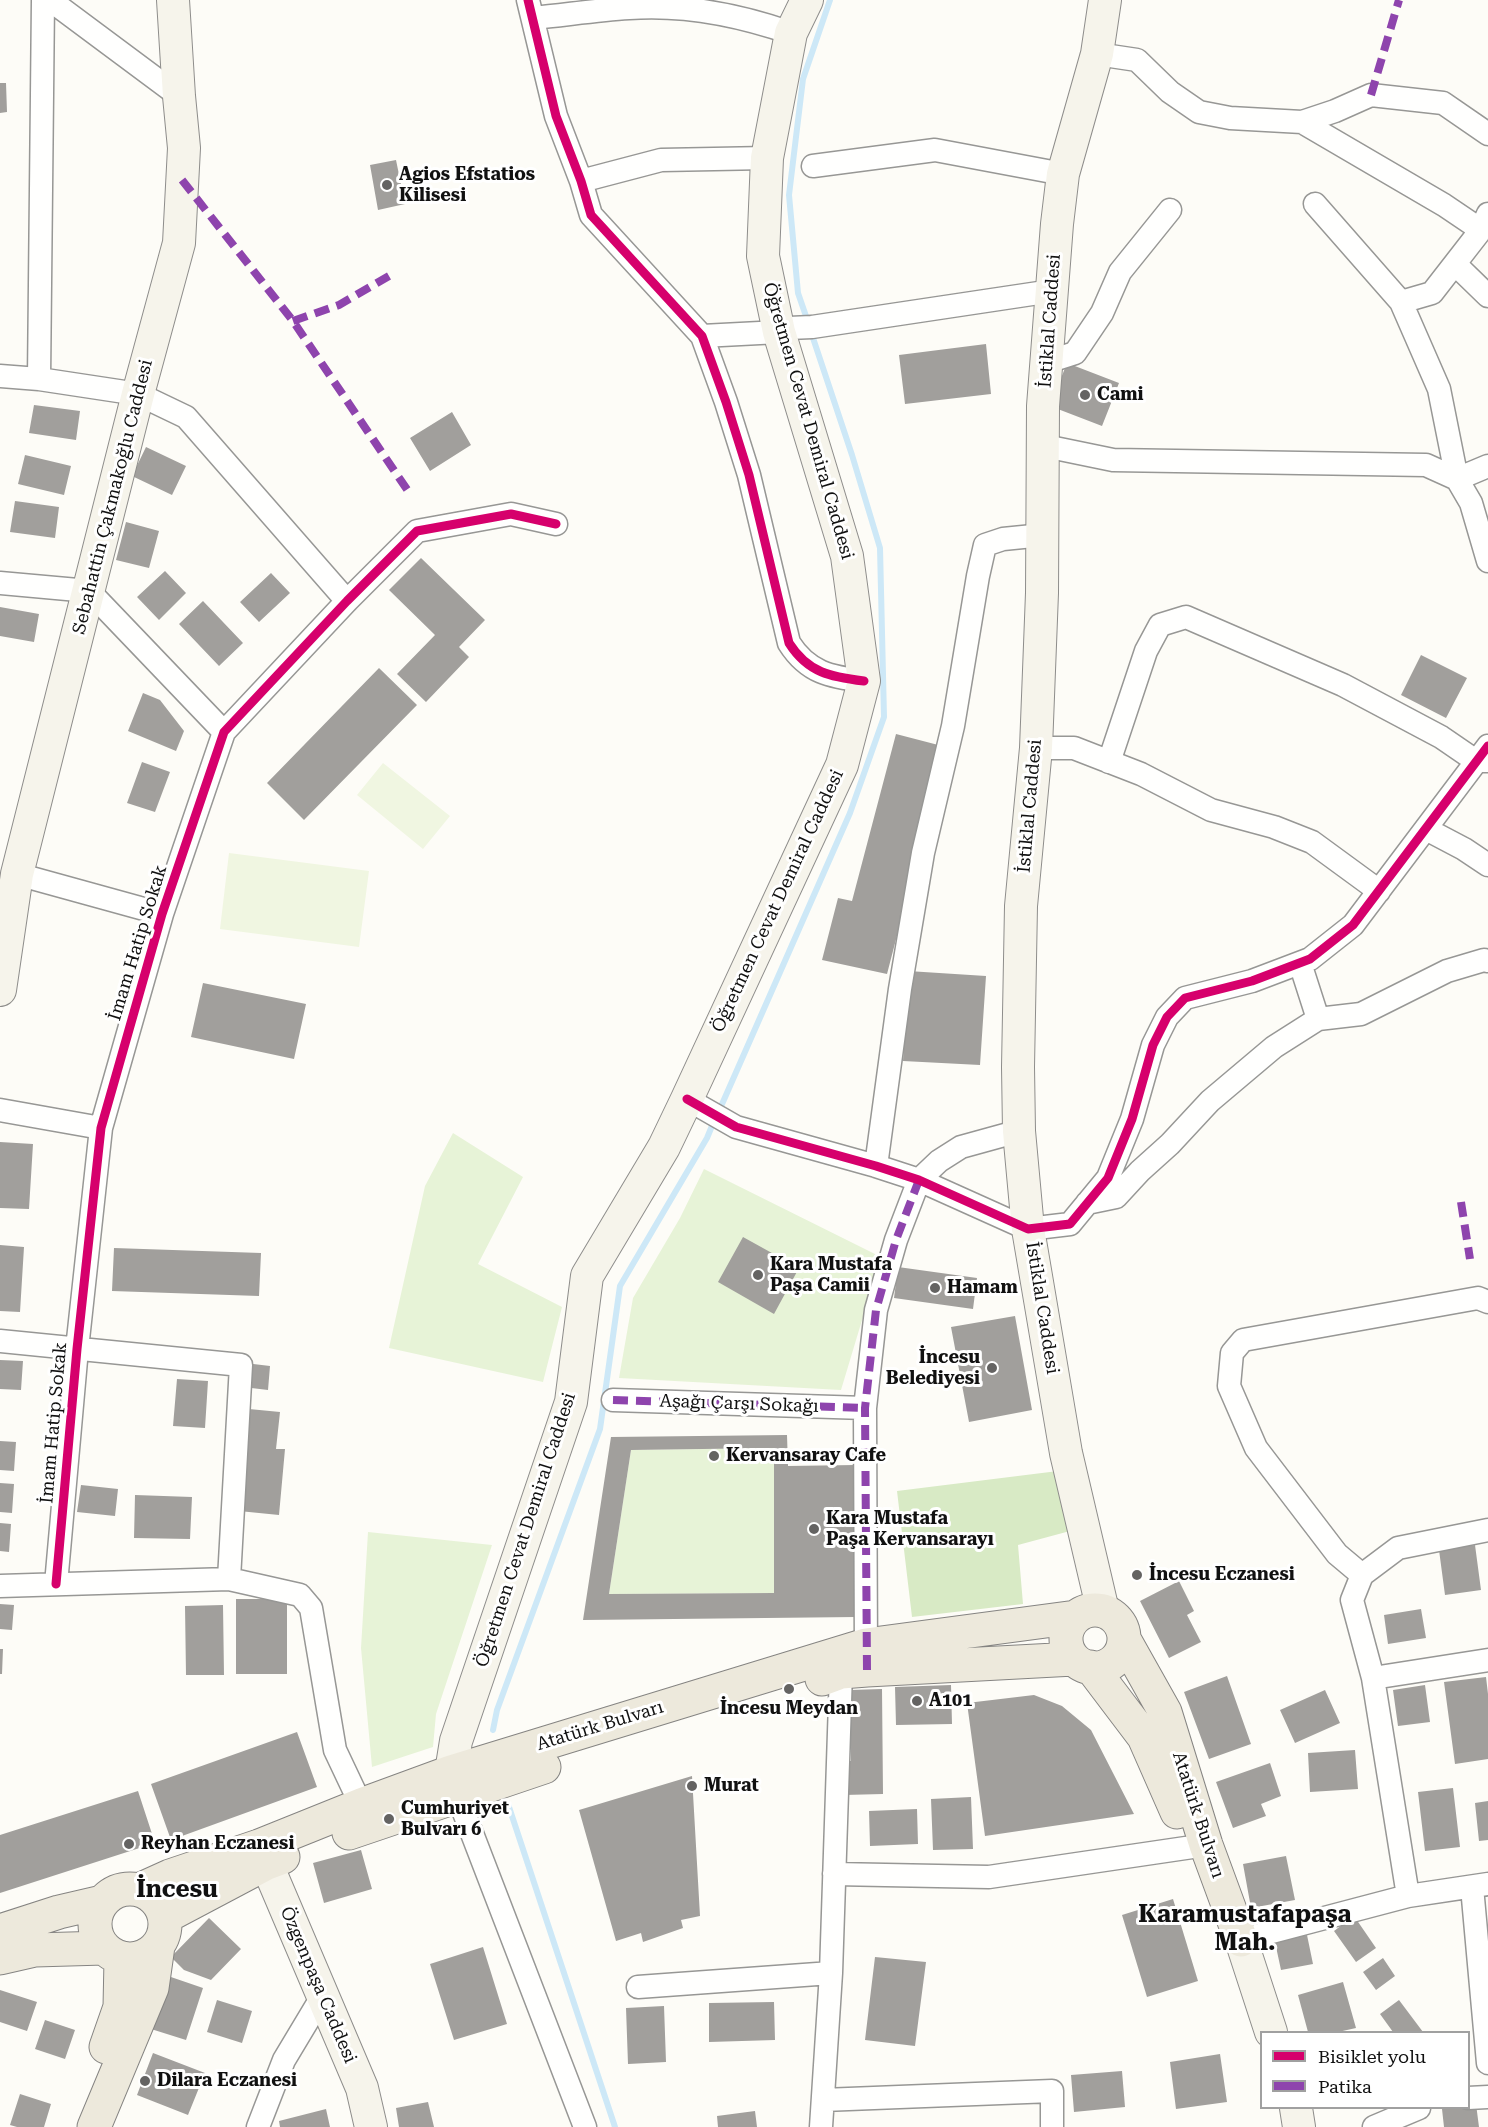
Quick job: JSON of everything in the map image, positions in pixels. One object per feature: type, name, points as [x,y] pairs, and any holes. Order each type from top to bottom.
[{"type":"main road","name":"Sebahattin Çakmakoğlu Caddesi","points":[[0,990],[17,874],[178,243],[184,148],[173,0]]},
{"type":"main road","name":"Öğretmen Cevat Demiral Caddesi","points":[[455,1785],[456,1741],[571,1402],[587,1276],[664,1147],[695,1104],[842,765],[864,681],[847,556],[763,256],[767,158],[790,33],[807,0]]},
{"type":"main road","name":"İstiklal Caddesi","points":[[1090,1614],[1066,1453],[1028,1229],[1019,1131],[1018,1067],[1021,906],[1036,748],[1043,535],[1044,406],[1052,291],[1063,174],[1097,54],[1105,0]]},
{"type":"main road","name":"Atatürk Bulvarı","points":[[1090,1614],[1067,1633],[1066,1642],[1069,1651],[1083,1663],[1144,1737],[1199,1846],[1241,1940]]},
{"type":"main road","name":"Atatürk Bulvarı","points":[[161,1932],[263,1854],[361,1805],[455,1785],[500,1781],[858,1662],[1090,1614],[1111,1615],[1118,1622],[1124,1640],[1165,1712],[1199,1846]]},
{"type":"main road","name":"Atatürk Bulvarı","points":[[858,1662],[1083,1663],[1101,1667],[1110,1664],[1122,1649],[1124,1640]]},
{"type":"main road","name":"Atatürk Bulvarı","points":[[139,1890],[170,1876],[263,1854],[389,1819],[455,1785]]},
{"type":"main road","name":"Özgenpaşa Caddesi","points":[[263,1854],[362,2088],[371,2127]]},
{"type":"main road","points":[[73,2127],[116,2022],[122,1992],[113,1954],[98,1940],[95,1921],[97,1911],[110,1895],[119,1891],[139,1890],[156,1900],[161,1932],[152,1988],[94,2127]]},
{"type":"main road","points":[[0,1931],[59,1912],[102,1902]]},
{"type":"main road","points":[[0,1958],[35,1950],[113,1954],[141,1958],[161,1932]]},
{"type":"main road","points":[[1241,1940],[1271,2031]]},
{"type":"main road","points":[[1296,2109],[1299,2127]]},
{"type":"street","points":[[39,379],[43,0]]},
{"type":"street","points":[[50,0],[179,96]]},
{"type":"street","points":[[790,33],[742,18],[679,9],[531,9],[556,116],[581,181],[591,215],[702,336],[749,475],[789,643],[804,663],[834,677],[864,681]]},
{"type":"street","points":[[1097,54],[1137,60],[1170,92],[1199,112],[1230,118],[1302,122],[1371,95],[1443,103],[1487,133]]},
{"type":"street","points":[[1302,122],[1444,205],[1485,222],[1432,293],[1401,302]]},
{"type":"street","points":[[813,166],[935,150],[1063,174]]},
{"type":"street","points":[[581,181],[661,160],[767,158]]},
{"type":"street","points":[[1315,204],[1401,302],[1439,389],[1457,479],[1471,503],[1488,561]]},
{"type":"street","points":[[1047,362],[1075,353],[1102,313],[1120,272],[1170,210]]},
{"type":"street","points":[[1455,264],[1488,296]]},
{"type":"street","points":[[702,336],[812,327],[1052,291]]},
{"type":"street","points":[[0,376],[39,379],[138,394],[186,417],[347,601]]},
{"type":"street","points":[[1045,446],[1113,460],[1426,465],[1457,479],[1488,466]]},
{"type":"street","name":"İmam Hatip Sokak","points":[[56,1584],[77,1349],[101,1128],[162,914],[224,732],[347,601],[417,531],[511,514],[556,524]]},
{"type":"street","points":[[876,1166],[900,989],[923,853],[953,726],[985,545],[1003,539],[1043,535]]},
{"type":"street","points":[[0,583],[89,591],[224,732]]},
{"type":"street","points":[[695,1104],[736,1127],[919,1180],[1028,1229],[1070,1224],[1108,1178],[1132,1119],[1153,1045],[1167,1017],[1185,998],[1252,981],[1310,959],[1353,925],[1484,756],[1441,737],[1343,685],[1186,617],[1160,625],[1146,651],[1109,762]]},
{"type":"street","points":[[1036,748],[1074,748],[1141,774],[1211,810],[1274,827],[1312,842],[1379,891]]},
{"type":"street","points":[[1426,829],[1488,865]]},
{"type":"street","points":[[17,874],[162,914]]},
{"type":"street","points":[[1087,1203],[1116,1197],[1210,1101],[1274,1047],[1318,1019],[1361,1014],[1448,971],[1484,960],[1488,961]]},
{"type":"street","points":[[1300,963],[1318,1019]]},
{"type":"street","points":[[0,1110],[101,1128]]},
{"type":"street","points":[[821,2127],[831,1973],[834,1874],[858,1662],[865,1408],[876,1310],[896,1240],[919,1180],[939,1161],[961,1147],[1019,1131]]},
{"type":"street","points":[[1362,1575],[1337,1554],[1256,1448],[1229,1386],[1232,1353],[1243,1340],[1478,1298],[1488,1302]]},
{"type":"street","points":[[0,1341],[241,1365],[229,1580]]},
{"type":"street","name":"Aşağı Çarşı Sokağı","points":[[613,1400],[865,1408]]},
{"type":"street","points":[[1408,1896],[1373,1678],[1352,1600],[1362,1575],[1398,1548],[1488,1530]]},
{"type":"street","points":[[0,1586],[229,1580],[300,1595],[311,1608],[335,1750],[361,1805]]},
{"type":"street","points":[[1373,1678],[1488,1660]]},
{"type":"street","points":[[455,1785],[585,2127]]},
{"type":"street","points":[[834,1874],[989,1877],[1199,1846]]},
{"type":"street","points":[[1241,1940],[1408,1896],[1480,1886],[1488,2063]]},
{"type":"street","points":[[638,1987],[831,1973]]},
{"type":"street","points":[[258,2127],[285,2060],[324,1995]]},
{"type":"street","points":[[823,2100],[1052,2091],[1052,2127]]},
{"type":"street","points":[[1470,2098],[1488,2097]]},
{"type":"street","points":[[1374,2127],[1417,2109]]},
{"type":"green space","points":[[383,763],[450,816],[423,849],[357,795]]},
{"type":"green space","points":[[229,853],[369,871],[359,947],[220,929]]},
{"type":"green space","points":[[453,1133],[523,1177],[478,1264],[562,1307],[543,1382],[389,1348],[425,1186]]},
{"type":"green space","points":[[704,1169],[881,1257],[841,1390],[619,1378],[633,1298],[680,1218]]},
{"type":"green space","points":[[774,1448],[774,1593],[609,1594],[631,1450]]},
{"type":"green space","points":[[1058,1471],[1070,1531],[1018,1545],[1023,1604],[912,1617],[897,1491]]},
{"type":"green space","points":[[368,1532],[492,1545],[436,1714],[433,1747],[372,1767],[361,1648]]},
{"type":"building","points":[[0,83],[6,83],[7,112],[0,113]]},
{"type":"building","name":"Agios Efstatios Kilisesi","points":[[396,160],[405,204],[378,210],[370,165]]},
{"type":"building","points":[[986,344],[991,394],[905,404],[899,355]]},
{"type":"building","name":"Cami","points":[[1067,363],[1119,383],[1102,426],[1050,406]]},
{"type":"building","points":[[34,405],[80,411],[76,440],[29,433]]},
{"type":"building","points":[[452,412],[471,445],[430,471],[410,438]]},
{"type":"building","points":[[146,447],[186,466],[172,495],[132,476]]},
{"type":"building","points":[[25,455],[71,466],[64,495],[18,484]]},
{"type":"building","points":[[15,501],[59,507],[55,538],[10,532]]},
{"type":"building","points":[[126,522],[159,531],[149,568],[116,560]]},
{"type":"building","points":[[421,558],[485,620],[459,647],[469,657],[426,702],[397,674],[435,635],[389,590]]},
{"type":"building","points":[[165,571],[186,593],[159,620],[137,597]]},
{"type":"building","points":[[271,573],[290,593],[259,622],[240,602]]},
{"type":"building","points":[[203,601],[243,643],[219,666],[179,624]]},
{"type":"building","points":[[0,607],[39,614],[34,642],[0,636]]},
{"type":"building","points":[[1421,655],[1467,678],[1446,718],[1401,695]]},
{"type":"building","points":[[379,668],[417,705],[304,820],[267,783]]},
{"type":"building","points":[[143,693],[160,700],[184,731],[176,751],[128,731]]},
{"type":"building","points":[[896,734],[946,747],[887,974],[822,960],[838,898],[852,901]]},
{"type":"building","points":[[142,762],[170,772],[155,812],[127,803]]},
{"type":"building","points":[[908,971],[986,976],[980,1065],[903,1061]]},
{"type":"building","points":[[203,983],[306,1004],[294,1059],[191,1037]]},
{"type":"building","points":[[0,1142],[33,1144],[29,1209],[0,1208]]},
{"type":"building","name":"Kara Mustafa Paşa Camii","points":[[743,1237],[799,1268],[774,1314],[718,1282]]},
{"type":"building","points":[[0,1245],[24,1247],[20,1312],[0,1311]]},
{"type":"building","points":[[114,1248],[261,1253],[259,1296],[112,1291]]},
{"type":"building","name":"Hamam","points":[[898,1267],[977,1278],[973,1309],[894,1298]]},
{"type":"building","name":"İncesu Belediyesi","points":[[1015,1316],[1032,1410],[969,1422],[951,1327]]},
{"type":"building","points":[[0,1360],[23,1361],[21,1390],[0,1389]]},
{"type":"building","points":[[245,1363],[270,1366],[268,1390],[243,1387]]},
{"type":"building","points":[[177,1379],[208,1381],[205,1428],[173,1426]]},
{"type":"building","points":[[249,1409],[280,1412],[276,1449],[285,1449],[279,1515],[239,1511]]},
{"type":"building","name":"Kara Mustafa Paşa Kervansarayı","points":[[787,1435],[788,1466],[855,1465],[856,1617],[583,1620],[611,1437]],"holes":[[[774,1448],[774,1593],[609,1594],[631,1450]]]},
{"type":"building","points":[[0,1441],[16,1442],[14,1471],[0,1470]]},
{"type":"building","points":[[0,1483],[14,1484],[12,1513],[0,1512]]},
{"type":"building","points":[[81,1485],[118,1489],[115,1516],[77,1512]]},
{"type":"building","points":[[135,1495],[192,1497],[190,1539],[134,1538]]},
{"type":"building","points":[[0,1523],[11,1524],[9,1552],[0,1551]]},
{"type":"building","points":[[1475,1545],[1481,1590],[1445,1595],[1439,1550]]},
{"type":"building","points":[[1179,1581],[1194,1611],[1187,1615],[1201,1642],[1169,1658],[1140,1601]]},
{"type":"building","points":[[236,1599],[287,1599],[287,1674],[236,1674]]},
{"type":"building","points":[[0,1604],[14,1605],[12,1630],[0,1629]]},
{"type":"building","points":[[223,1605],[224,1675],[186,1675],[185,1606]]},
{"type":"building","points":[[1421,1609],[1426,1638],[1388,1644],[1384,1615]]},
{"type":"building","points":[[0,1649],[3,1649],[2,1674],[0,1674]]},
{"type":"building","points":[[1227,1676],[1251,1744],[1209,1759],[1184,1692]]},
{"type":"building","points":[[1486,1677],[1488,1759],[1455,1764],[1444,1682]]},
{"type":"building","points":[[951,1685],[952,1724],[896,1725],[895,1687]]},
{"type":"building","points":[[1425,1685],[1430,1722],[1398,1726],[1393,1690]]},
{"type":"building","points":[[882,1689],[883,1794],[844,1795],[843,1761],[851,1761],[850,1690]]},
{"type":"building","points":[[1325,1690],[1340,1723],[1295,1743],[1280,1710]]},
{"type":"building","points":[[1034,1695],[1062,1706],[1091,1730],[1134,1814],[985,1836],[967,1703]]},
{"type":"building","points":[[297,1732],[317,1787],[171,1840],[151,1784]]},
{"type":"building","points":[[1355,1750],[1358,1789],[1310,1792],[1308,1753]]},
{"type":"building","points":[[1270,1763],[1281,1796],[1261,1804],[1266,1816],[1233,1828],[1216,1782]]},
{"type":"building","points":[[692,1776],[700,1916],[681,1920],[683,1928],[643,1942],[641,1933],[616,1941],[579,1810]]},
{"type":"building","points":[[1453,1788],[1460,1847],[1425,1851],[1418,1792]]},
{"type":"building","points":[[138,1791],[155,1843],[0,1893],[0,1835]]},
{"type":"building","points":[[971,1797],[973,1849],[933,1850],[931,1799]]},
{"type":"building","points":[[1488,1801],[1488,1840],[1479,1841],[1475,1803]]},
{"type":"building","points":[[917,1809],[918,1844],[870,1846],[869,1811]]},
{"type":"building","points":[[361,1850],[372,1889],[324,1903],[313,1863]]},
{"type":"building","points":[[1286,1856],[1295,1900],[1251,1908],[1243,1864]]},
{"type":"building","points":[[1173,1899],[1198,1981],[1147,1997],[1122,1915]]},
{"type":"building","points":[[1354,1916],[1376,1948],[1356,1962],[1334,1931]]},
{"type":"building","points":[[209,1918],[241,1949],[211,1980],[184,1970],[171,1957]]},
{"type":"building","points":[[1307,1935],[1313,1964],[1281,1970],[1275,1942]]},
{"type":"building","points":[[483,1947],[507,2024],[454,2040],[430,1964]]},
{"type":"building","points":[[875,1957],[926,1962],[915,2046],[865,2040]]},
{"type":"building","points":[[1383,1958],[1395,1976],[1376,1990],[1363,1972]]},
{"type":"building","points":[[168,1976],[203,1988],[186,2040],[151,2029]]},
{"type":"building","points":[[1343,1982],[1356,2028],[1342,2031],[1308,2031],[1298,1995]]},
{"type":"building","points":[[0,1990],[37,2002],[27,2031],[0,2022]]},
{"type":"building","points":[[217,2000],[252,2011],[242,2043],[207,2032]]},
{"type":"building","points":[[1399,2000],[1422,2031],[1392,2031],[1380,2014]]},
{"type":"building","points":[[774,2002],[775,2040],[709,2042],[709,2003]]},
{"type":"building","points":[[664,2006],[666,2062],[628,2064],[626,2008]]},
{"type":"building","points":[[45,2020],[75,2030],[65,2059],[35,2049]]},
{"type":"building","points":[[153,2053],[205,2073],[188,2115],[137,2095]]},
{"type":"building","points":[[1220,2054],[1227,2102],[1176,2109],[1170,2062]]},
{"type":"building","points":[[1122,2071],[1125,2107],[1074,2112],[1071,2075]]},
{"type":"building","points":[[20,2094],[51,2104],[44,2127],[10,2125]]},
{"type":"building","points":[[428,2102],[434,2127],[399,2127],[396,2108]]},
{"type":"building","points":[[1476,2104],[1479,2127],[1444,2127],[1442,2109],[1470,2109]]},
{"type":"building","points":[[326,2109],[330,2127],[280,2127],[279,2121]]},
{"type":"building","points":[[755,2111],[757,2127],[718,2127],[717,2116]]},
{"type":"waterway","points":[[808,322],[798,293],[789,195],[803,79],[830,0]]},
{"type":"waterway","points":[[719,1111],[850,813],[884,717],[880,548],[811,332]]},
{"type":"waterway","points":[[493,1730],[497,1710],[600,1429],[620,1286],[707,1138],[714,1121]]},
{"type":"waterway","points":[[508,1804],[615,2127]]},
{"type":"marked path","points":[[1371,95],[1399,0]]},
{"type":"marked path","points":[[182,180],[293,321],[408,491]]},
{"type":"marked path","points":[[293,321],[339,305],[389,276]]},
{"type":"marked path","points":[[867,1670],[865,1408],[876,1310],[896,1240],[919,1180]]},
{"type":"marked path","points":[[1461,1202],[1470,1259]]},
{"type":"marked path","points":[[613,1400],[865,1408]]},
{"type":"cycle path","points":[[528,0],[556,116],[581,181],[591,215],[702,336],[749,475],[789,643],[804,661],[821,672],[864,681]]},
{"type":"cycle path","points":[[56,1584],[77,1349],[101,1128],[162,914],[224,732],[347,601],[417,531],[511,514],[556,524]]},
{"type":"cycle path","points":[[687,1099],[736,1127],[919,1180],[1028,1229],[1070,1224],[1108,1178],[1132,1119],[1153,1045],[1167,1017],[1185,998],[1252,981],[1310,959],[1353,925],[1488,746]]},
{"type":"place","name":"Agios Efstatios Kilisesi","points":[[387,185]]},
{"type":"place","name":"Cami","points":[[1085,395]]},
{"type":"place","name":"Kara Mustafa Paşa Camii","points":[[758,1275]]},
{"type":"place","name":"Hamam","points":[[935,1288]]},
{"type":"place","name":"İncesu Belediyesi","points":[[992,1368]]},
{"type":"place","name":"Kervansaray Cafe","points":[[714,1456]]},
{"type":"place","name":"Kara Mustafa Paşa Kervansarayı","points":[[814,1529]]},
{"type":"place","name":"İncesu Eczanesi","points":[[1137,1575]]},
{"type":"place","name":"İncesu Meydan","points":[[789,1689]]},
{"type":"place","name":"A101","points":[[917,1701]]},
{"type":"place","name":"Murat","points":[[692,1786]]},
{"type":"place","name":"Cumhuriyet Bulvarı 6","points":[[389,1819]]},
{"type":"place","name":"Reyhan Eczanesi","points":[[129,1844]]},
{"type":"place","name":"Dilara Eczanesi","points":[[145,2081]]},
{"type":"district","name":"İncesu","points":[[177,1890]]},
{"type":"district","name":"Karamustafapaşa Mah.","points":[[1245,1929]]}]
